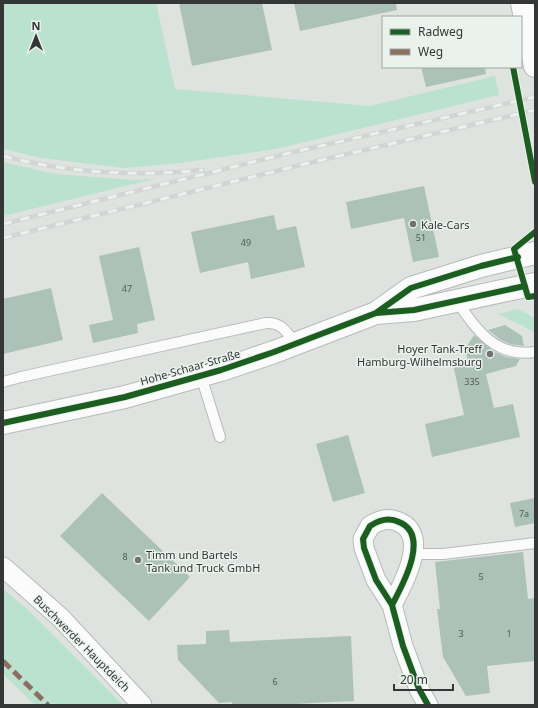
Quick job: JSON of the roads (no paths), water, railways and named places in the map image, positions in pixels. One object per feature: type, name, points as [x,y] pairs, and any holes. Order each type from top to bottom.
[{"type":"main road","points":[[522,3],[534,52]]},
{"type":"main road","name":"Hohe-Schaar-Straße","points":[[3,423],[117,398],[201,376],[296,344],[376,313],[411,288],[481,266],[535,253]]},
{"type":"main road","name":"Hohe-Schaar-Straße","points":[[376,313],[414,310],[535,284]]},
{"type":"street","points":[[392,605],[408,573],[413,554],[413,541],[411,532],[405,525],[399,521],[384,520],[376,522],[370,526],[364,534],[364,548],[376,580],[392,605],[403,646],[419,689],[428,705]]},
{"type":"street","name":"Buschwerder Hauptdeich","points":[[3,567],[61,618],[142,705]]},
{"type":"lane","points":[[456,300],[475,328],[489,340],[512,352],[535,352]]},
{"type":"lane","points":[[3,382],[21,376],[266,323],[275,322],[282,326],[296,344]]},
{"type":"lane","points":[[201,376],[220,437]]},
{"type":"lane","points":[[413,554],[443,554],[535,543]]},
{"type":"railway","points":[[3,224],[281,155],[535,97]]},
{"type":"railway","points":[[3,238],[309,163],[535,110]]},
{"type":"railway","points":[[3,156],[28,162],[78,170],[103,172],[153,173],[203,170]]},
{"type":"place","name":"Kale-Cars","points":[[413,224]]},
{"type":"place","name":"Hoyer Tank-Treff Hamburg-Wilhelmsburg","points":[[490,354]]},
{"type":"place","name":"Timm und Bartels Tank und Truck GmbH","points":[[138,560]]}]
